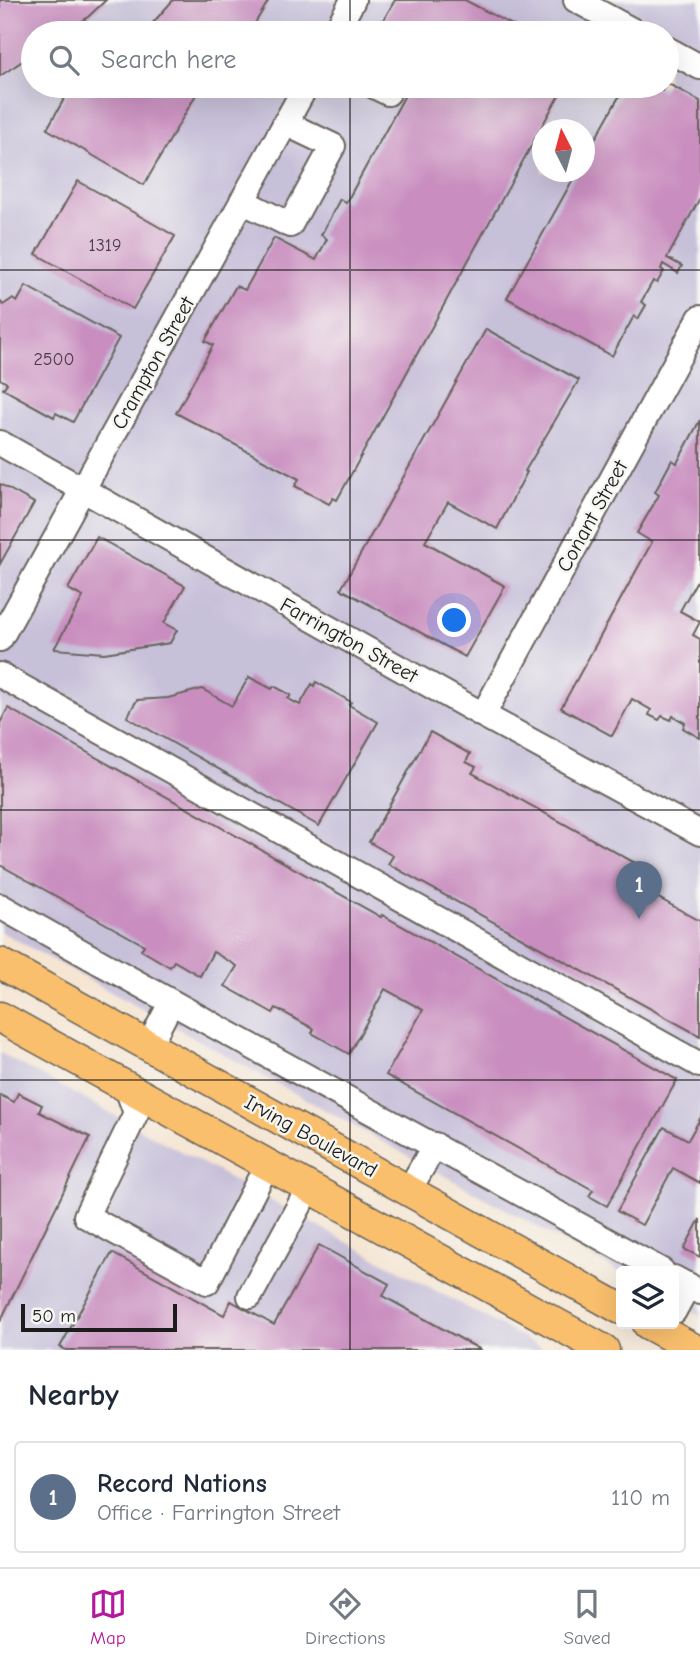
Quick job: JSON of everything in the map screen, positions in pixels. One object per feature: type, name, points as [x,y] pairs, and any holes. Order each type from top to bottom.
[{"type":"main road","name":"Irving Boulevard","points":[[0,962],[616,1306]]},
{"type":"main road","points":[[0,1017],[604,1350]]},
{"type":"main road","points":[[127,1088],[149,1045]]},
{"type":"main road","points":[[663,1329],[696,1350]]},
{"type":"street","points":[[342,21],[353,0]]},
{"type":"street","points":[[576,0],[615,21]]},
{"type":"street","points":[[679,56],[700,67]]},
{"type":"street","name":"Crampton Street","points":[[0,639],[299,98]]},
{"type":"street","points":[[242,201],[290,225],[333,146],[285,123]]},
{"type":"street","name":"Conant Street","points":[[483,715],[700,318]]},
{"type":"street","name":"Farrington Street","points":[[0,443],[483,715],[700,833]]},
{"type":"street","points":[[0,675],[700,1065]]},
{"type":"street","points":[[0,906],[171,1003],[653,1266]]},
{"type":"street","points":[[149,1045],[171,1003]]},
{"type":"street","points":[[127,1088],[135,1114],[86,1216],[98,1223],[207,1282],[267,1165]]},
{"type":"street","points":[[409,1190],[435,1145]]},
{"type":"street","points":[[250,1296],[309,1188]]},
{"type":"shaded area","points":[[0,0],[700,0],[700,1316],[679,1305],[679,1266],[616,1266],[616,1270],[0,931]]},
{"type":"shaded area","points":[[0,1053],[545,1350],[0,1350]]},
{"type":"building","points":[[0,0],[106,0],[82,21],[21,21],[21,62],[0,76]]},
{"type":"building","points":[[173,0],[269,0],[256,21],[155,21]]},
{"type":"building","points":[[395,0],[465,0],[504,21],[383,21]]},
{"type":"building","points":[[679,90],[700,101],[700,198],[667,258],[682,266],[678,273],[663,264],[661,269],[664,271],[657,283],[653,281],[641,302],[646,305],[638,319],[634,316],[612,356],[507,298],[571,182],[595,182],[595,139],[618,98],[679,98]]},
{"type":"building","points":[[65,98],[194,98],[144,185],[47,129]]},
{"type":"building","points":[[403,98],[557,98],[546,119],[532,119],[532,144],[337,500],[333,498],[329,504],[295,486],[299,479],[176,413],[213,345],[205,341],[236,286],[245,290],[274,238],[316,260],[327,239],[321,235],[340,199],[346,203]]},
{"type":"building","points":[[78,181],[175,236],[133,309],[36,254]]},
{"type":"building","points":[[26,286],[119,338],[73,422],[56,413],[54,417],[3,389],[7,383],[0,379],[0,301],[3,305],[12,299],[17,302]]},
{"type":"building","points":[[486,329],[579,380],[525,471],[527,472],[497,529],[448,502],[425,542],[505,586],[465,657],[341,589]]},
{"type":"building","points":[[700,420],[700,575],[680,611],[700,622],[693,635],[700,639],[700,738],[683,728],[685,723],[673,716],[671,720],[662,716],[659,720],[649,715],[651,710],[632,699],[612,736],[561,708],[652,542],[637,533],[659,495],[655,492],[672,460],[677,463]]},
{"type":"building","points":[[0,484],[34,503],[0,564]]},
{"type":"building","points":[[97,537],[185,586],[164,623],[177,630],[170,643],[104,653],[54,649],[83,597],[68,589]]},
{"type":"building","points":[[249,677],[291,695],[288,699],[300,705],[312,684],[314,686],[316,682],[351,702],[349,705],[378,722],[319,826],[127,717],[137,700],[168,698],[202,689],[232,706]]},
{"type":"building","points":[[8,708],[677,1080],[607,1206],[589,1196],[593,1190],[386,1075],[423,1010],[385,989],[349,1054],[312,1033],[314,1029],[276,1008],[273,1013],[225,986],[237,966],[213,952],[200,976],[174,961],[170,967],[141,950],[144,945],[0,865],[0,723]]},
{"type":"building","points":[[430,732],[470,754],[466,762],[476,767],[472,773],[646,869],[637,886],[700,921],[700,1036],[388,864],[393,856],[369,842]]},
{"type":"building","points":[[18,1093],[42,1105],[39,1112],[90,1137],[0,1322],[0,1095],[14,1102]]},
{"type":"building","points":[[700,1119],[700,1183],[673,1168],[642,1225],[617,1211],[664,1127],[688,1140]]},
{"type":"building","points":[[700,1219],[700,1257],[684,1249]]},
{"type":"building","points":[[319,1245],[389,1284],[383,1296],[481,1350],[66,1350],[60,1347],[112,1253],[224,1315],[231,1301],[274,1325]]},
{"type":"place","name":"Record Nations","points":[[639,919]]}]
